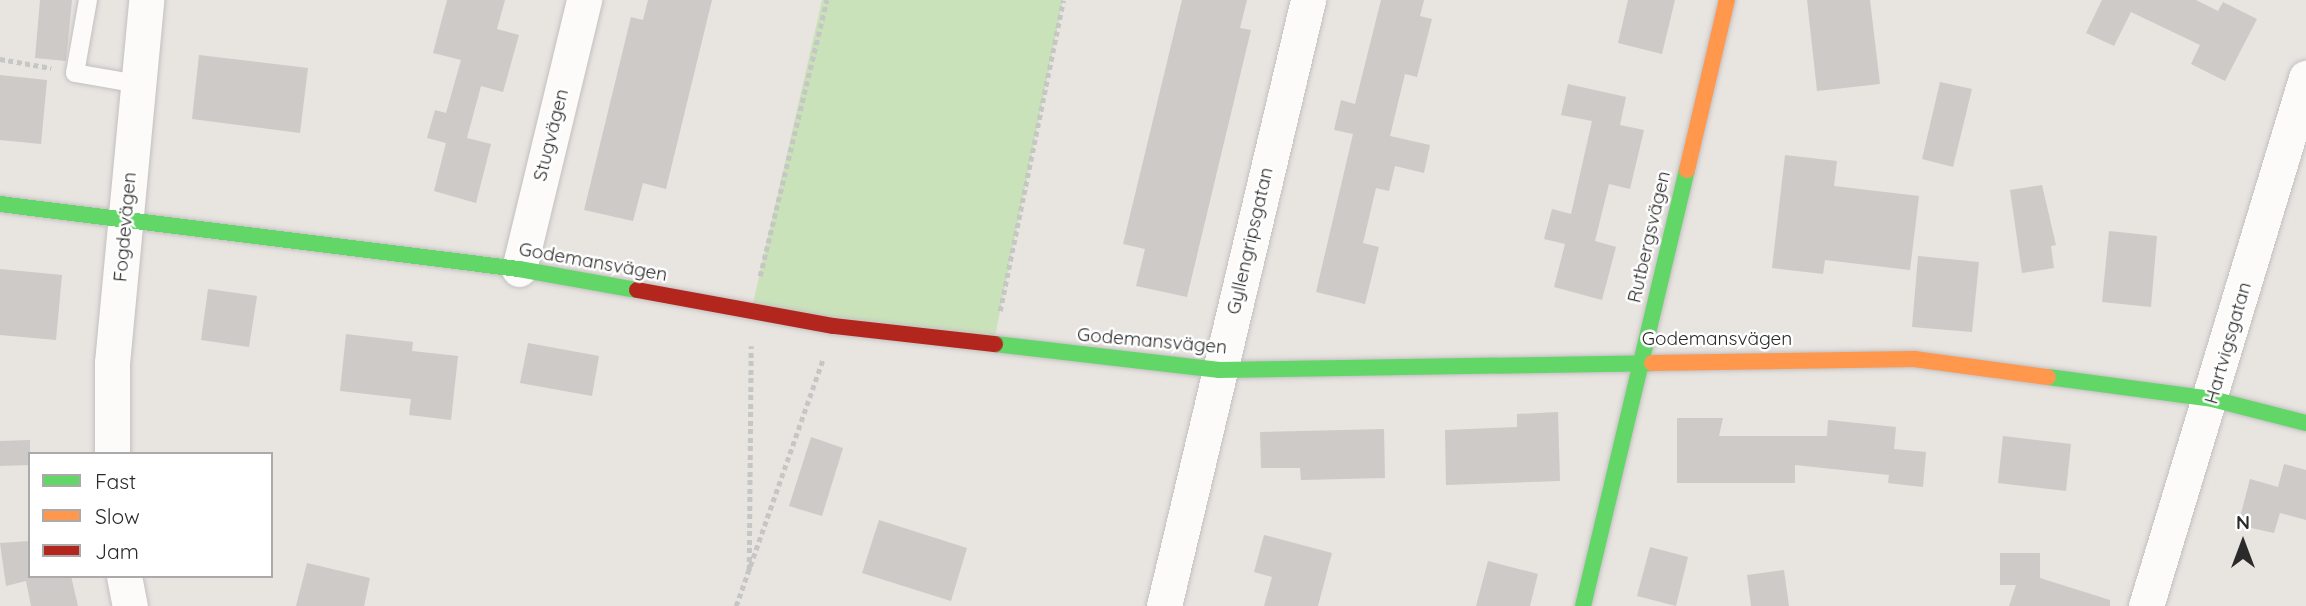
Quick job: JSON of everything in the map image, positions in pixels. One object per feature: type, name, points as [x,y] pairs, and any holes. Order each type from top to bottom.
[{"type":"street","name":"Fogdevägen","points":[[112,452],[112,363],[146,0]]},
{"type":"street","name":"Stugvägen","points":[[519,269],[584,0]]},
{"type":"street","name":"Gyllengripsgatan","points":[[1164,606],[1308,0]]},
{"type":"street","name":"Rutbergsvägen","points":[[1583,606],[1727,0]]},
{"type":"street","name":"Hartvigsgatan","points":[[2146,606],[2212,398],[2306,78]]},
{"type":"street","name":"Godemansvägen","points":[[0,204],[126,215],[519,269],[834,326],[1219,370],[1641,360],[1914,359],[2212,398],[2306,423]]},
{"type":"street","points":[[124,578],[130,606]]},
{"type":"lane","points":[[88,0],[75,73],[138,84]]},
{"type":"path","points":[[749,570],[751,313],[827,0]]},
{"type":"path","points":[[993,346],[1063,0]]},
{"type":"path","points":[[0,59],[75,73]]},
{"type":"path","points":[[736,606],[834,326]]},
{"type":"green space","points":[[822,0],[1063,0],[993,346],[751,312]]},
{"type":"building","points":[[40,0],[72,0],[66,61],[35,58]]},
{"type":"building","points":[[447,0],[505,0],[497,29],[519,35],[503,92],[481,86],[467,138],[491,144],[476,203],[434,191],[446,143],[427,138],[435,110],[446,113],[461,60],[433,53]]},
{"type":"building","points":[[648,0],[712,0],[666,189],[643,183],[633,221],[584,210],[631,17],[643,20]]},
{"type":"building","points":[[1182,0],[1247,0],[1240,28],[1251,30],[1187,297],[1136,286],[1145,249],[1123,244]]},
{"type":"building","points":[[1381,0],[1424,0],[1420,16],[1432,19],[1417,77],[1405,74],[1390,136],[1430,145],[1424,173],[1395,166],[1389,191],[1376,188],[1363,243],[1379,247],[1365,304],[1316,292],[1353,134],[1334,130],[1341,100],[1355,104]]},
{"type":"building","points":[[1628,0],[1675,0],[1662,54],[1618,43]]},
{"type":"building","points":[[1807,0],[1870,0],[1880,84],[1817,91]]},
{"type":"building","points":[[2102,0],[2196,0],[2218,11],[2223,2],[2257,19],[2225,81],[2191,64],[2200,45],[2131,12],[2114,46],[2086,33]]},
{"type":"building","points":[[199,55],[308,68],[300,133],[192,119]]},
{"type":"building","points":[[0,75],[47,80],[41,144],[0,140]]},
{"type":"building","points":[[1940,82],[1972,89],[1953,167],[1922,159]]},
{"type":"building","points":[[1568,84],[1626,97],[1620,125],[1644,130],[1630,189],[1609,184],[1595,241],[1616,247],[1602,300],[1554,287],[1565,244],[1544,239],[1552,209],[1571,214],[1592,121],[1561,115]]},
{"type":"building","points":[[1785,155],[1837,161],[1834,186],[1919,196],[1910,270],[1825,260],[1823,274],[1772,268]]},
{"type":"building","points":[[2042,185],[2056,245],[2051,246],[2054,268],[2022,273],[2010,190]]},
{"type":"building","points":[[2109,231],[2157,236],[2151,307],[2102,302]]},
{"type":"building","points":[[1918,256],[1979,262],[1972,332],[1912,327]]},
{"type":"building","points":[[0,269],[62,275],[56,340],[0,335]]},
{"type":"building","points":[[208,289],[257,296],[249,347],[201,340]]},
{"type":"building","points":[[346,334],[413,342],[412,351],[458,356],[451,420],[409,415],[411,399],[340,391]]},
{"type":"building","points":[[528,343],[599,356],[592,396],[520,383]]},
{"type":"building","points":[[1558,412],[1560,481],[1446,485],[1445,430],[1517,427],[1517,414]]},
{"type":"building","points":[[1677,418],[1723,418],[1719,436],[1827,436],[1828,420],[1896,427],[1894,449],[1926,452],[1923,487],[1888,483],[1889,475],[1795,465],[1795,483],[1677,483]]},
{"type":"building","points":[[1384,429],[1385,478],[1301,480],[1300,468],[1261,468],[1260,432]]},
{"type":"building","points":[[2003,436],[2071,444],[2066,491],[1998,483]]},
{"type":"building","points":[[811,437],[843,448],[822,516],[789,506]]},
{"type":"building","points":[[30,440],[28,465],[0,466],[0,441]]},
{"type":"building","points":[[2284,464],[2306,470],[2306,520],[2280,513],[2274,533],[2238,525],[2250,479],[2278,487]]},
{"type":"building","points":[[879,520],[967,548],[951,601],[862,573]]},
{"type":"building","points":[[1264,535],[1332,553],[1318,606],[1264,606],[1272,577],[1254,572]]},
{"type":"building","points":[[28,541],[28,578],[71,578],[78,606],[31,606],[26,581],[6,586],[0,543]]},
{"type":"building","points":[[1650,547],[1688,557],[1676,606],[1637,596]]},
{"type":"building","points":[[2000,553],[2040,553],[2040,578],[2110,600],[2110,606],[2009,606],[2016,585],[2000,585]]},
{"type":"building","points":[[1488,561],[1538,574],[1530,606],[1476,606]]},
{"type":"building","points":[[307,563],[370,578],[364,606],[296,606]]},
{"type":"building","points":[[1784,570],[1789,606],[1751,606],[1747,575]]},
{"type":"traffic: fast","points":[[1583,606],[1687,170]]},
{"type":"traffic: fast","points":[[0,204],[519,269],[637,290]]},
{"type":"traffic: fast","points":[[995,344],[1219,370],[1652,363]]},
{"type":"traffic: fast","points":[[2048,377],[2212,399],[2306,423]]},
{"type":"traffic: slow","points":[[1687,170],[1727,0]]},
{"type":"traffic: slow","points":[[1652,363],[1914,359],[2048,377]]},
{"type":"traffic: jam","points":[[637,290],[834,326],[995,344]]}]
